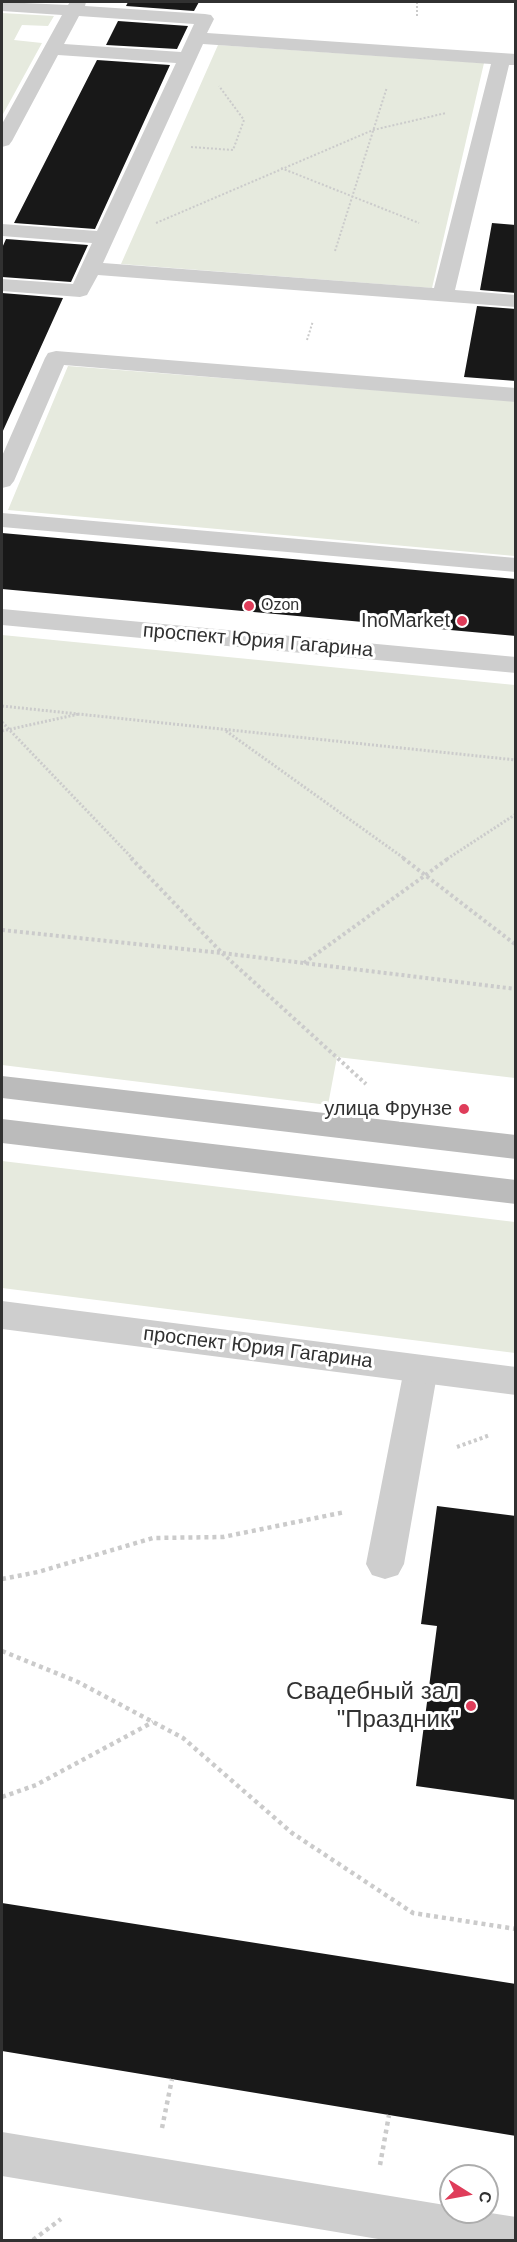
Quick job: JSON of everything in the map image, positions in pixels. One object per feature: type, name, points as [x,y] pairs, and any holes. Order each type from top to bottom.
[{"type":"main road","points":[[2,1087],[516,1147]]},
{"type":"main road","points":[[2,1131],[516,1192]]},
{"type":"street","name":"проспект Юрия Гагарина","points":[[2,617],[516,665]]},
{"type":"street","name":"проспект Юрия Гагарина","points":[[2,1315],[516,1381]]},
{"type":"lane","points":[[2,6],[75,6],[205,19],[80,291],[2,285]]},
{"type":"lane","points":[[2,141],[75,6]]},
{"type":"lane","points":[[196,38],[508,59],[490,102],[443,296]]},
{"type":"lane","points":[[53,49],[188,58]]},
{"type":"lane","points":[[2,230],[105,238]]},
{"type":"lane","points":[[91,268],[516,301]]},
{"type":"lane","points":[[2,481],[14,430],[56,358],[516,395]]},
{"type":"lane","points":[[2,520],[516,565]]},
{"type":"lane","points":[[385,1564],[421,1369]]},
{"type":"lane","points":[[2,2154],[516,2240]]},
{"type":"path","points":[[295,377],[398,51]]},
{"type":"path","points":[[217,84],[244,120],[233,150]]},
{"type":"path","points":[[105,238],[144,229],[280,168],[373,130],[490,102]]},
{"type":"path","points":[[280,168],[458,236]]},
{"type":"path","points":[[2,706],[516,760]]},
{"type":"path","points":[[2,731],[83,713]]},
{"type":"path","points":[[2,722],[222,953],[366,1084]]},
{"type":"path","points":[[225,730],[425,874],[516,945]]},
{"type":"path","points":[[303,963],[425,874],[516,814]]},
{"type":"path","points":[[2,930],[222,953],[516,989]]},
{"type":"path","points":[[2,1579],[38,1572],[153,1538],[223,1537],[378,1504],[404,1466],[490,1435]]},
{"type":"path","points":[[2,1651],[78,1682],[183,1738],[292,1833],[413,1913],[516,1929]]},
{"type":"path","points":[[2,1797],[36,1785],[154,1721]]},
{"type":"shaded area","points":[[2,13],[54,16],[48,26],[22,25],[14,40],[42,43],[2,116]]},
{"type":"shaded area","points":[[218,45],[484,63],[432,288],[121,264]]},
{"type":"shaded area","points":[[68,366],[515,401],[515,556],[8,510]]},
{"type":"shaded area","points":[[2,635],[515,685],[515,1078],[337,1057],[328,1105],[2,1065]]},
{"type":"shaded area","points":[[2,1161],[515,1222],[515,1353],[2,1288]]},
{"type":"building","points":[[128,2],[199,2],[194,11],[126,6]]},
{"type":"building","points":[[118,21],[188,26],[177,49],[106,45]]},
{"type":"building","points":[[97,60],[170,65],[95,229],[14,223]]},
{"type":"building","points":[[492,223],[516,225],[516,293],[480,290]]},
{"type":"building","points":[[6,239],[88,245],[71,282],[2,277],[2,248]]},
{"type":"building","points":[[2,293],[63,298],[2,433]]},
{"type":"building","points":[[477,306],[516,309],[516,381],[464,377]]},
{"type":"building","points":[[2,533],[516,579],[516,636],[2,589]]},
{"type":"building","name":"Свадебный зал \"Праздник\"","points":[[437,1506],[516,1516],[516,1800],[416,1786],[437,1626],[421,1624]]},
{"type":"building","points":[[2,1903],[516,1984],[516,2136],[2,2051]]},
{"type":"place","name":"Ozon","points":[[249,606]]},
{"type":"place","name":"InoMarket","points":[[462,621]]},
{"type":"place","name":"улица Фрунзе","points":[[464,1109]]},
{"type":"place","name":"Свадебный зал \"Праздник\"","points":[[471,1706]]}]
